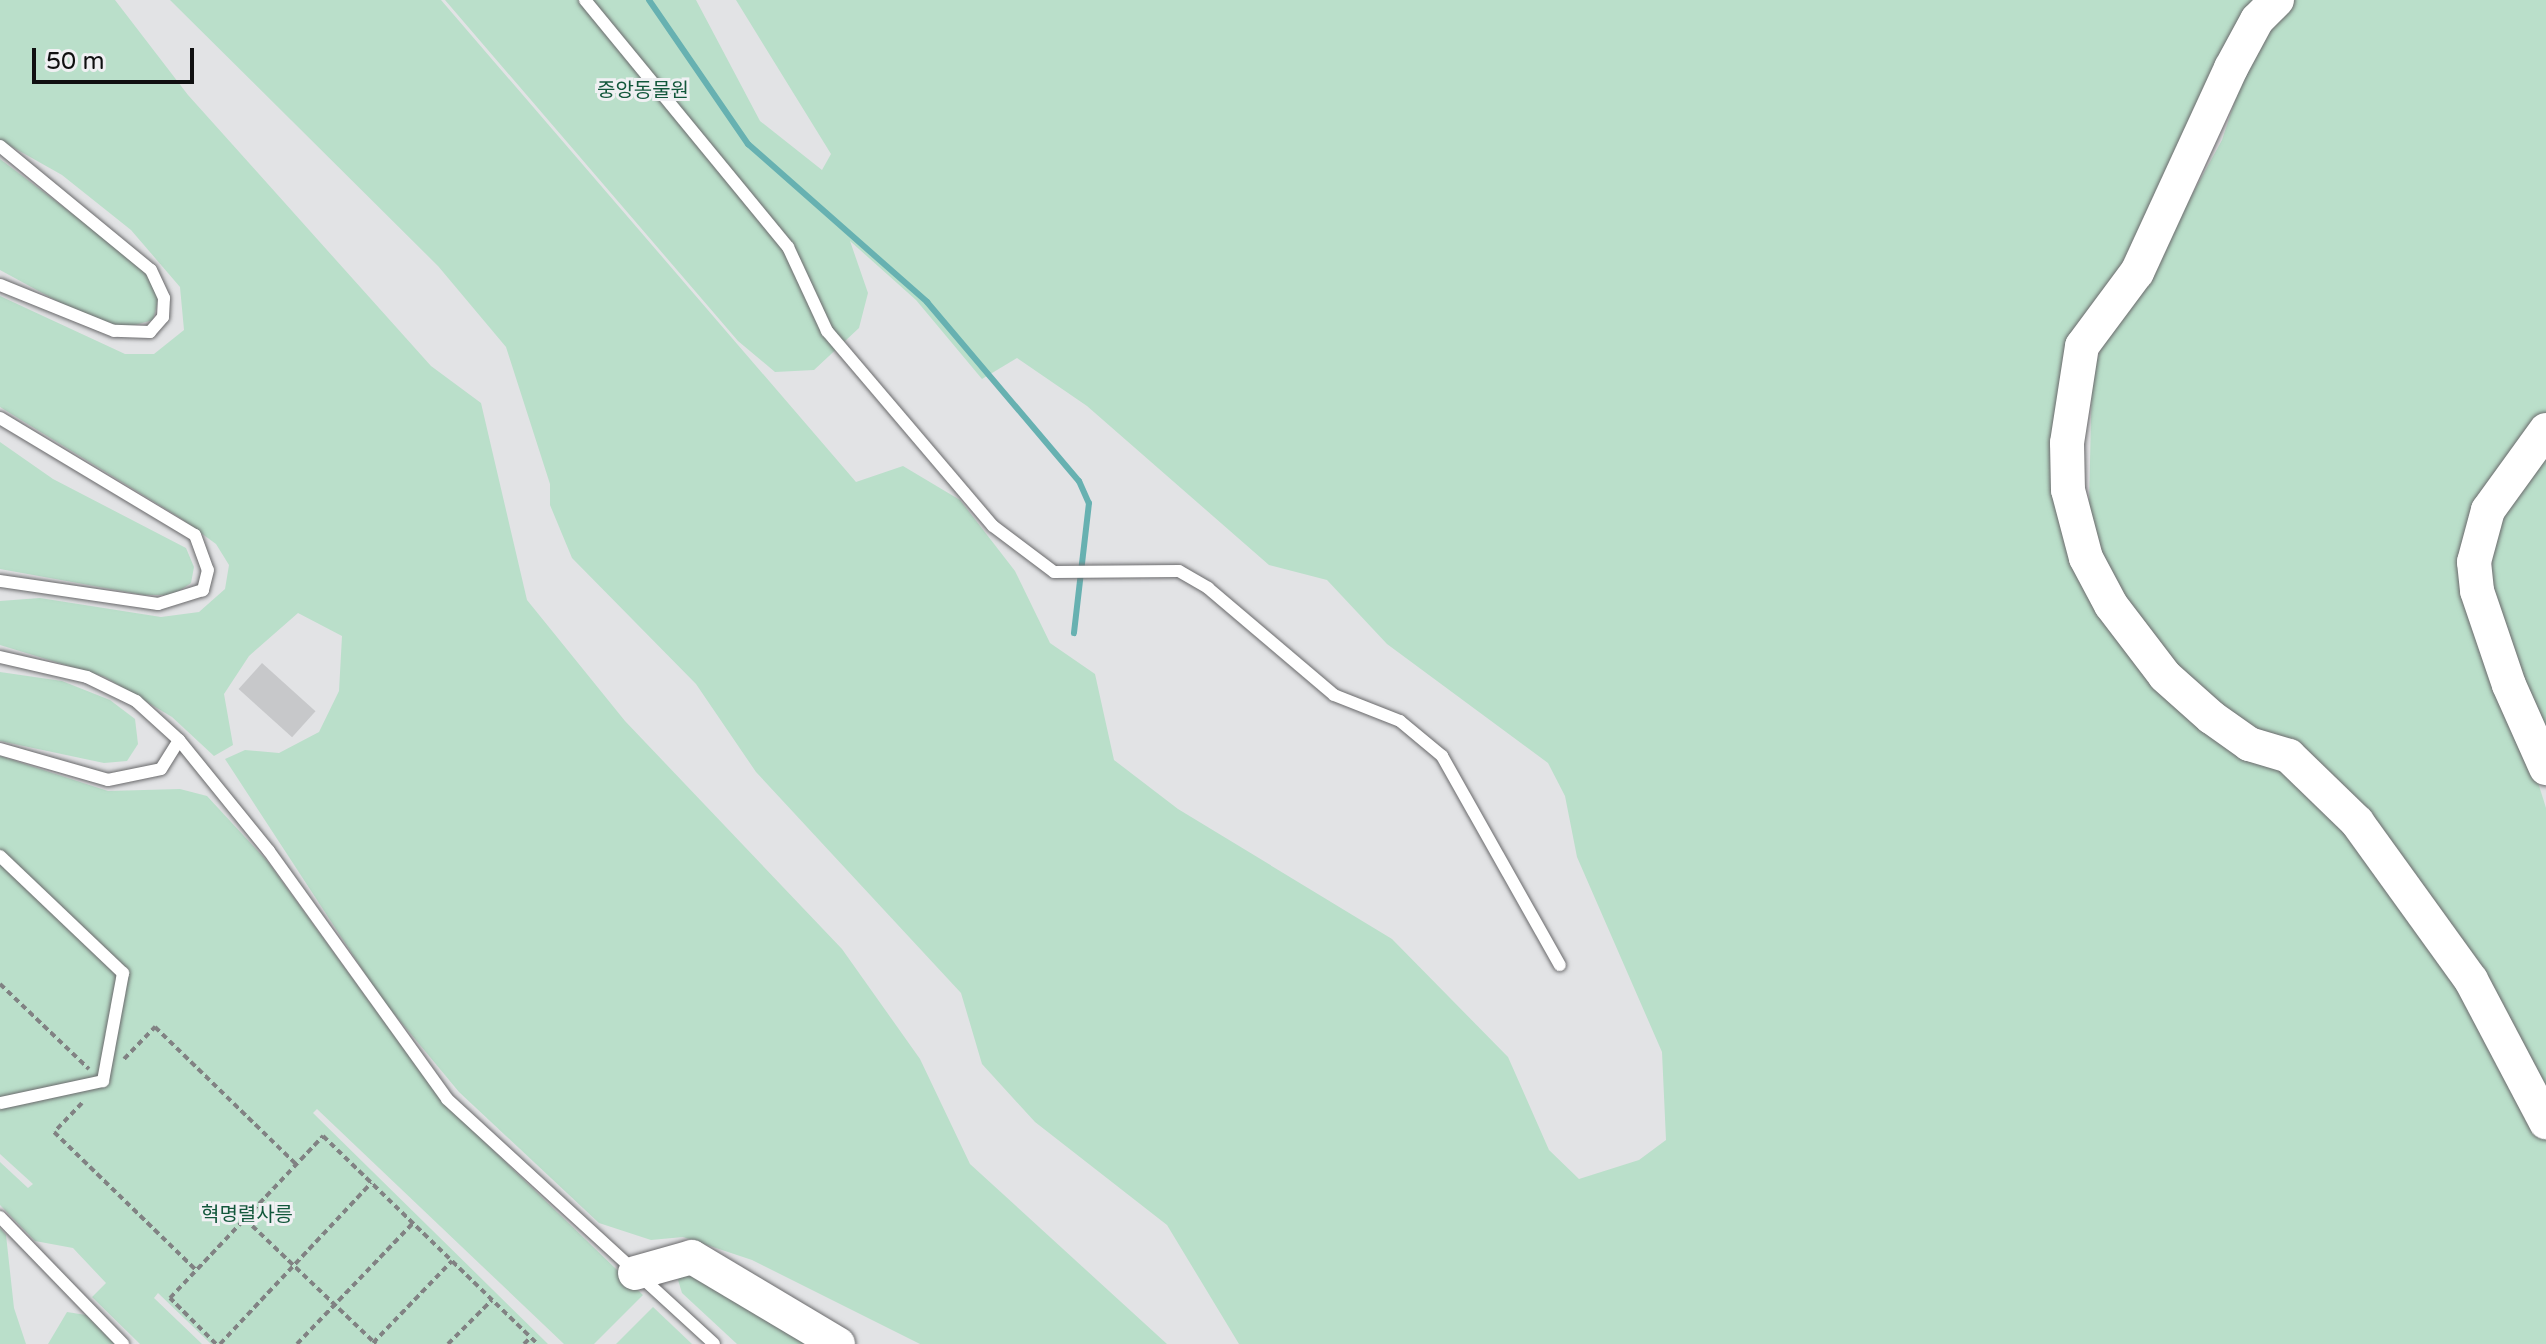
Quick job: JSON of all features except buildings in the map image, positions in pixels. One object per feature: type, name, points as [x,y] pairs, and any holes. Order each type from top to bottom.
[{"type":"street","points":[[2277,0],[2257,20],[2231,68],[2137,272],[2082,346],[2067,443],[2068,490],[2086,558],[2111,605],[2165,676],[2211,717],[2249,744],[2289,756],[2357,822],[2471,980],[2546,1122]]},
{"type":"street","points":[[2546,430],[2488,510],[2474,562],[2477,591],[2509,685],[2546,768]]},
{"type":"street","points":[[635,1273],[692,1257],[838,1344]]},
{"type":"lane","points":[[585,0],[788,247],[827,331],[993,526],[1054,572],[1179,571],[1208,588],[1334,695],[1400,721],[1442,756],[1560,965]]},
{"type":"lane","points":[[0,146],[151,270],[164,298],[163,317],[150,332],[114,331],[0,285]]},
{"type":"lane","points":[[0,418],[195,535],[208,570],[203,590],[158,604],[0,581]]},
{"type":"lane","points":[[0,657],[87,677],[136,701],[179,740],[269,851],[447,1099],[714,1344]]},
{"type":"lane","points":[[0,749],[108,780],[161,769],[179,740]]},
{"type":"lane","points":[[0,856],[123,973],[103,1081],[0,1103]]},
{"type":"lane","points":[[0,1217],[123,1344]]},
{"type":"path","points":[[0,984],[103,1081]]},
{"type":"path","points":[[200,1070],[296,1164]]},
{"type":"path","points":[[371,1183],[218,1344],[170,1298],[323,1136],[538,1344]]},
{"type":"path","points":[[98,1175],[196,1270]]},
{"type":"path","points":[[245,1219],[374,1343],[452,1261]]},
{"type":"path","points":[[297,1344],[413,1223]]},
{"type":"path","points":[[448,1344],[492,1300]]},
{"type":"path","points":[[524,1344],[531,1337]]},
{"type":"green space","points":[[0,0],[115,0],[188,95],[431,366],[481,403],[527,600],[625,721],[842,949],[920,1059],[970,1164],[1167,1344],[920,1344],[752,1260],[683,1237],[651,1240],[599,1223],[459,1092],[381,998],[225,759],[245,750],[279,753],[319,732],[339,691],[342,636],[298,613],[249,656],[224,694],[233,745],[214,756],[172,717],[105,677],[0,645],[0,601],[40,598],[161,617],[199,612],[225,589],[229,565],[216,544],[182,519],[0,407],[0,296],[125,354],[154,354],[184,330],[180,287],[131,230],[62,175],[0,140]]},
{"type":"green space","name":"중앙동물원","points":[[170,0],[441,0],[856,482],[903,466],[960,500],[1015,571],[1050,643],[1095,674],[1114,760],[1178,809],[1392,939],[1508,1057],[1549,1150],[1579,1179],[1639,1160],[1666,1140],[1662,1052],[1577,857],[1565,796],[1548,763],[1387,644],[1327,580],[1269,565],[1087,406],[1017,358],[982,379],[916,300],[850,241],[868,293],[859,328],[814,370],[775,372],[738,341],[445,0],[696,0],[760,121],[822,170],[831,154],[736,0],[2262,0],[2193,142],[2105,294],[2058,456],[2108,626],[2293,774],[2363,845],[2465,990],[2546,1135],[2546,1344],[1239,1344],[1167,1225],[1035,1122],[982,1064],[961,993],[756,772],[696,684],[572,558],[550,505],[550,484],[506,347],[438,266]]},
{"type":"green space","points":[[2295,0],[2546,0],[2546,418],[2466,551],[2546,808],[2546,1089],[2504,1009],[2255,730],[2213,703],[2132,618],[2104,558],[2089,507],[2092,374],[2107,331],[2149,273],[2222,140],[2255,40]]},
{"type":"green space","points":[[0,159],[148,271],[158,301],[153,320],[124,328],[92,320],[0,270]]},
{"type":"green space","points":[[0,442],[53,479],[186,548],[194,567],[191,583],[173,595],[144,595],[0,569]]},
{"type":"green space","points":[[2546,451],[2546,744],[2492,596],[2492,545],[2501,512]]},
{"type":"green space","points":[[0,672],[62,681],[110,700],[135,719],[138,744],[127,761],[104,763],[0,741]]},
{"type":"green space","name":"혁명렬사릉","points":[[0,756],[108,791],[180,789],[207,796],[268,862],[440,1099],[643,1295],[594,1344],[564,1344],[317,1109],[313,1113],[548,1344],[211,1344],[158,1293],[154,1298],[202,1344],[140,1344],[92,1297],[106,1283],[73,1248],[35,1241],[0,1205],[0,1162],[28,1188],[33,1184],[0,1154]]},
{"type":"green space","points":[[0,1228],[6,1235],[14,1308],[26,1344],[0,1344]]},
{"type":"green space","points":[[685,1268],[827,1344],[737,1344],[682,1293],[678,1280]]},
{"type":"green space","points":[[653,1307],[692,1344],[616,1344]]},
{"type":"green space","points":[[67,1312],[86,1315],[116,1344],[48,1344]]},
{"type":"waterway","points":[[649,0],[748,144],[927,302],[1079,481],[1089,503],[1074,633]]}]
